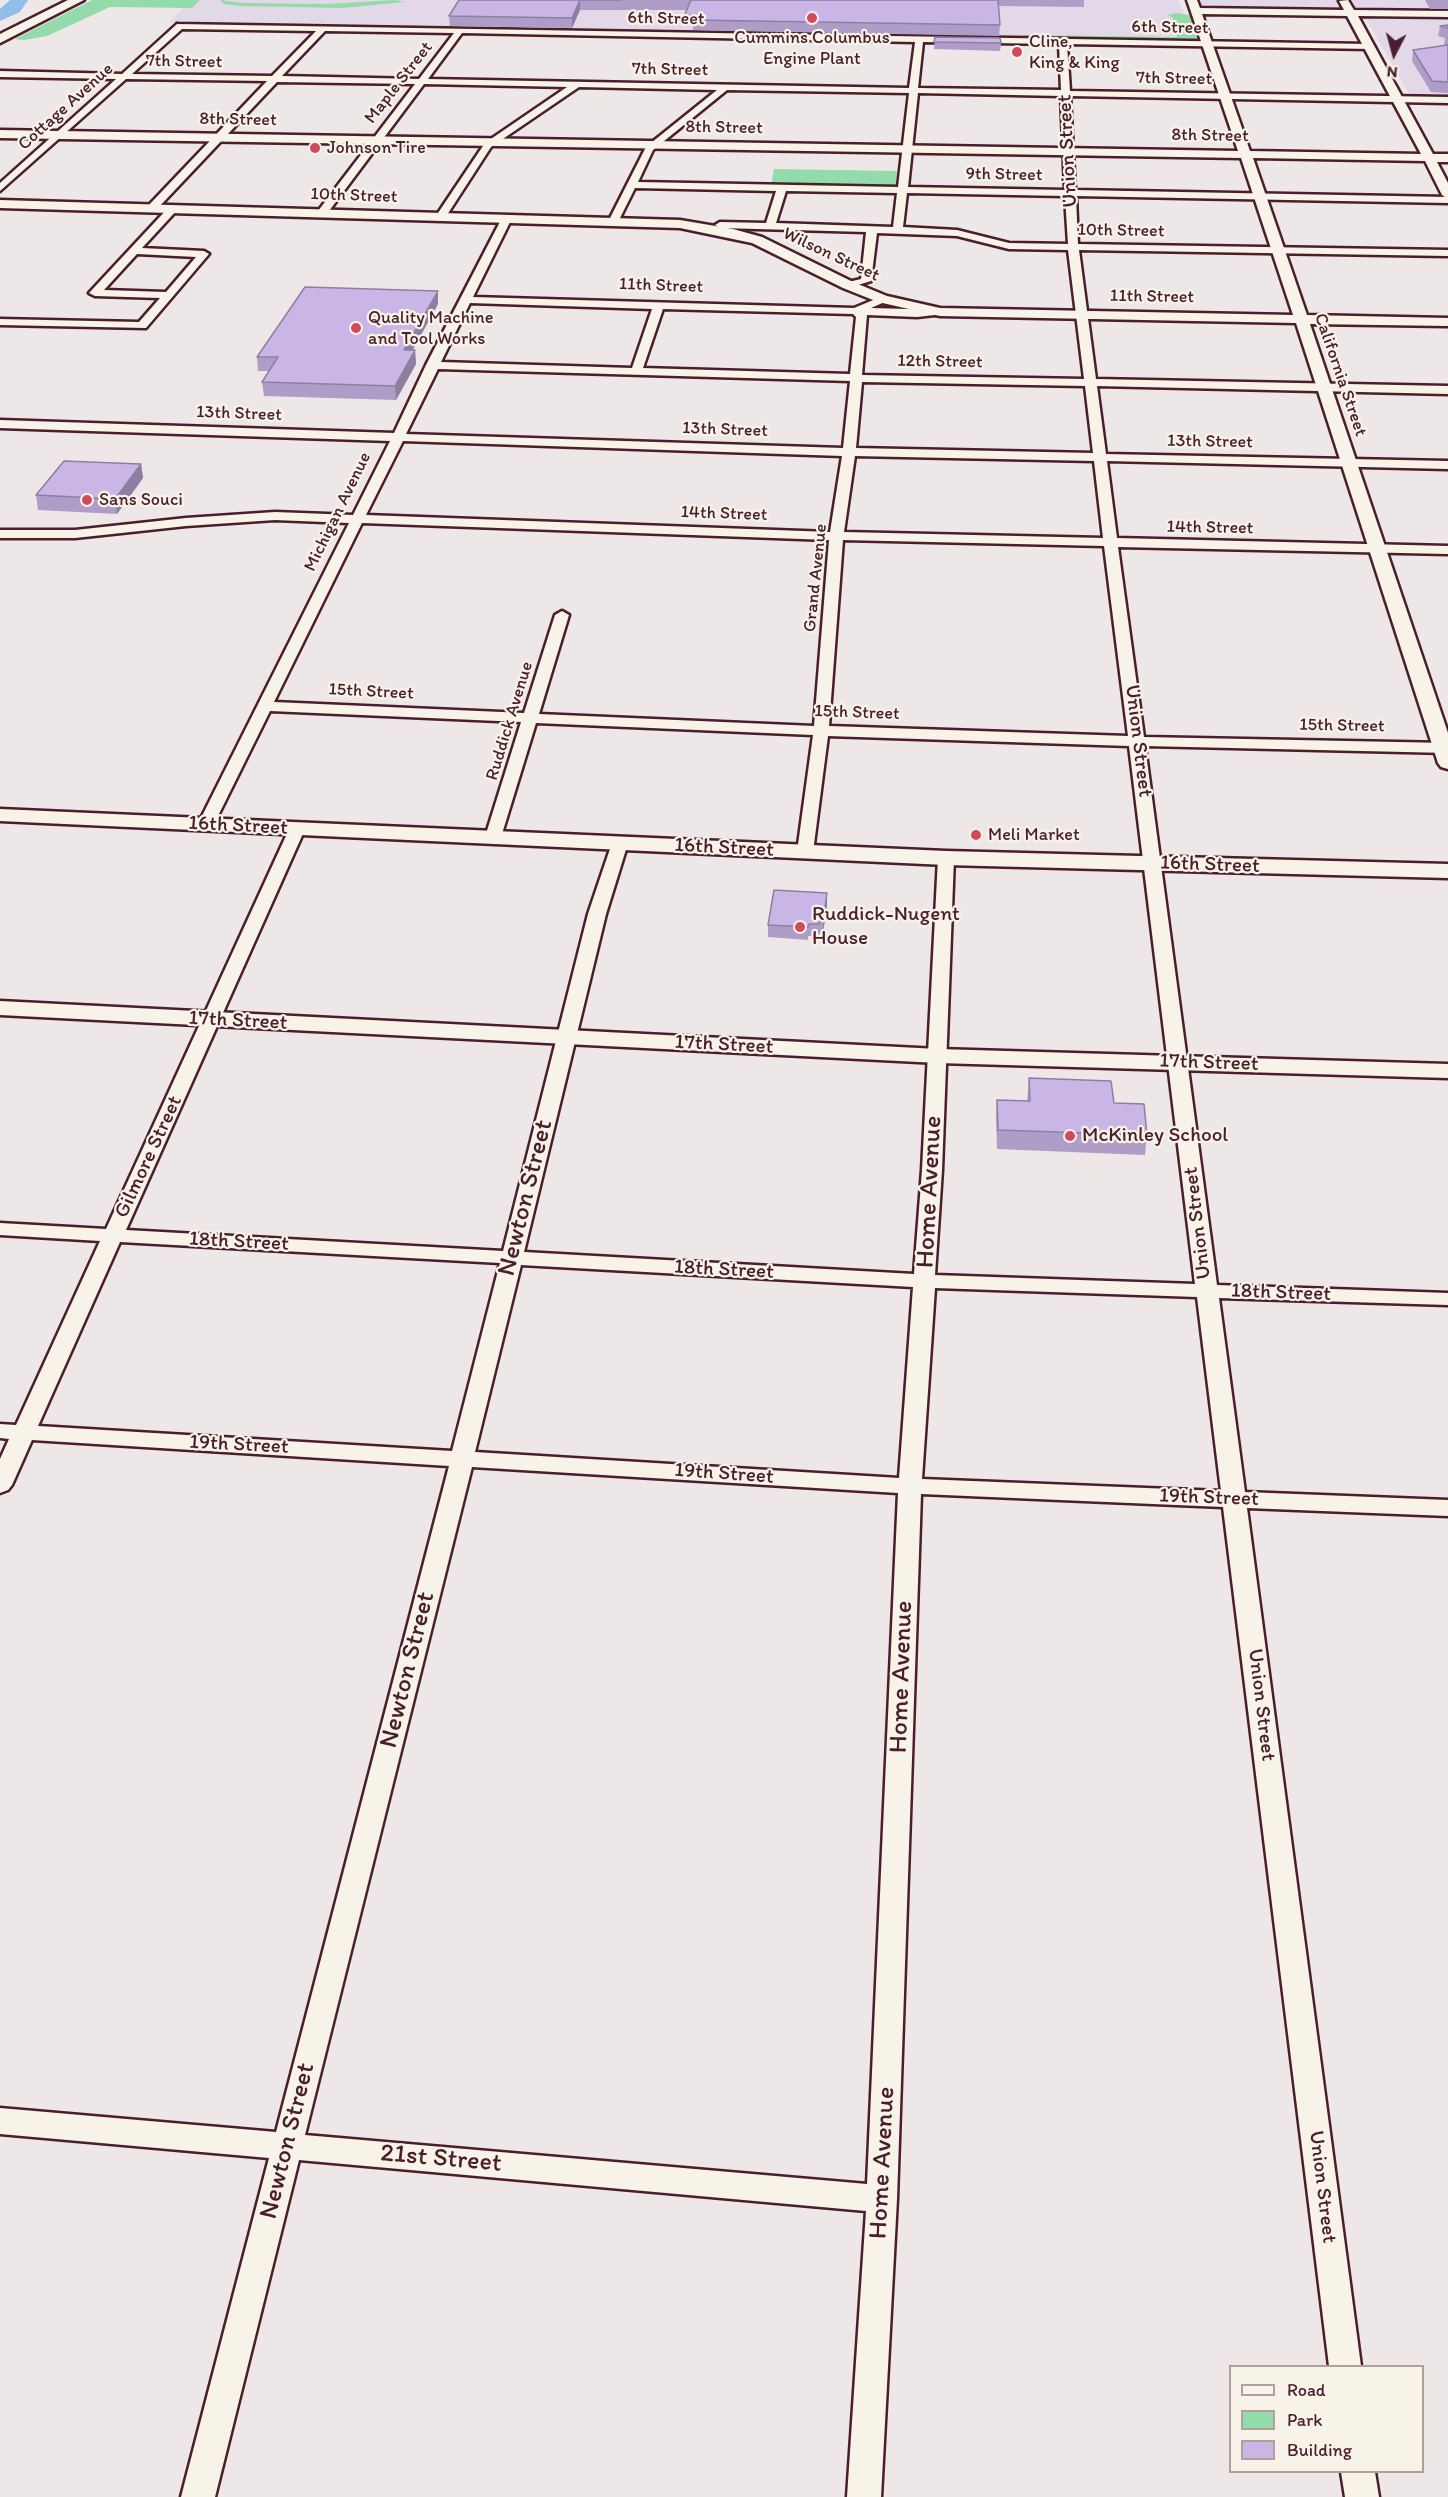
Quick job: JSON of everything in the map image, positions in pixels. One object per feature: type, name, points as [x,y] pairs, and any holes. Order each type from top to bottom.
[{"type":"main road","points":[[0,39],[78,0]]},
{"type":"street","points":[[1343,0],[1399,99],[1448,195]]},
{"type":"street","points":[[1194,5],[1350,13],[1448,14]]},
{"type":"street","name":"California Street","points":[[1194,5],[1279,251],[1300,320],[1446,753]]},
{"type":"street","name":"6th Street","points":[[180,26],[1368,47]]},
{"type":"street","name":"Cottage Avenue","points":[[0,188],[180,26]]},
{"type":"street","points":[[152,208],[322,29]]},
{"type":"street","name":"Maple Street","points":[[322,213],[460,32]]},
{"type":"street","points":[[898,230],[919,40]]},
{"type":"street","name":"Union Street","points":[[1063,42],[1073,248],[1113,544],[1206,1290],[1345,2365]]},
{"type":"street","name":"7th Street","points":[[0,74],[1448,100]]},
{"type":"street","points":[[441,216],[492,142],[576,85]]},
{"type":"street","points":[[613,222],[649,149],[724,88]]},
{"type":"street","name":"8th Street","points":[[0,134],[1448,158]]},
{"type":"street","name":"9th Street","points":[[631,185],[1448,200]]},
{"type":"street","points":[[770,226],[782,188]]},
{"type":"street","name":"10th Street","points":[[0,204],[898,230],[957,233],[1009,246],[1448,254]]},
{"type":"street","points":[[169,296],[95,293],[173,209]]},
{"type":"street","name":"Michigan Avenue","points":[[206,824],[507,218]]},
{"type":"street","name":"Wilson Street","points":[[713,226],[757,240],[848,285],[883,299],[940,312]]},
{"type":"street","name":"10th Street","points":[[757,240],[793,232],[795,227]]},
{"type":"street","points":[[848,285],[866,281],[872,229]]},
{"type":"street","points":[[0,322],[142,326],[204,254],[134,251]]},
{"type":"street","name":"11th Street","points":[[856,311],[883,299]]},
{"type":"street","name":"11th Street","points":[[466,300],[917,314],[940,312],[1448,322]]},
{"type":"street","points":[[636,372],[659,305]]},
{"type":"street","name":"Grand Avenue","points":[[805,852],[821,731],[835,545],[849,452],[862,316],[856,311]]},
{"type":"street","name":"12th Street","points":[[432,365],[856,378],[1448,390]]},
{"type":"street","name":"13th Street","points":[[0,424],[849,452],[1448,465]]},
{"type":"street","name":"14th Street","points":[[0,534],[75,534],[186,522],[264,517],[356,518],[838,536],[1448,550]]},
{"type":"street","name":"Ruddick Avenue","points":[[493,837],[562,615]]},
{"type":"street","name":"15th Street","points":[[264,706],[821,731],[1446,753]]},
{"type":"street","name":"16th Street","points":[[0,815],[946,858],[1448,871]]},
{"type":"street","name":"Gilmore Street","points":[[0,1485],[297,829]]},
{"type":"street","name":"Newton Street","points":[[198,2497],[462,1457],[597,914],[620,843]]},
{"type":"street","name":"Home Avenue","points":[[864,2497],[882,2199],[910,1486],[938,1056],[946,858]]},
{"type":"street","name":"17th Street","points":[[0,1008],[938,1056],[1448,1071]]},
{"type":"street","name":"18th Street","points":[[0,1229],[925,1281],[1448,1299]]},
{"type":"street","name":"19th Street","points":[[0,1431],[462,1457],[910,1486],[1448,1508]]},
{"type":"street","name":"21st Street","points":[[0,2121],[882,2199]]},
{"type":"street","points":[[1358,2473],[1362,2497]]},
{"type":"shaded area","points":[[103,0],[1179,0],[1193,42],[169,22],[183,8]]},
{"type":"shaded area","points":[[1200,0],[1448,0],[1448,13],[1208,9],[1202,8]]},
{"type":"shaded area","points":[[1365,17],[1448,18],[1448,96],[1410,96]]},
{"type":"green space","points":[[92,0],[200,0],[192,8],[110,7],[47,36],[24,40],[15,39]]},
{"type":"green space","points":[[220,0],[243,3],[326,4],[395,0],[405,2],[342,8],[241,6],[224,4]]},
{"type":"green space","points":[[1176,13],[1190,15],[1197,40],[1025,38],[1024,35],[1177,37],[1173,18],[1168,15]]},
{"type":"green space","points":[[774,169],[897,171],[896,188],[771,186]]},
{"type":"building","points":[[459,0],[580,0],[572,18],[449,16]]},
{"type":"building","points":[[691,0],[998,0],[1000,25],[693,20],[694,16],[685,14]]},
{"type":"building","points":[[935,37],[1000,38],[1001,43],[934,42]]},
{"type":"building","points":[[1448,45],[1448,82],[1432,81],[1413,50]]},
{"type":"building","name":"Quality Machine and Tool Works","points":[[305,287],[438,291],[404,350],[415,350],[395,386],[262,382],[278,357],[257,357]]},
{"type":"building","points":[[64,461],[141,464],[115,499],[36,495]]},
{"type":"building","points":[[774,890],[827,893],[823,921],[819,924],[809,924],[808,927],[768,925]]},
{"type":"building","points":[[1029,1078],[1111,1081],[1114,1103],[1144,1104],[1147,1135],[998,1130],[997,1100],[1030,1101]]},
{"type":"waterway","points":[[0,16],[14,8],[19,0]]},
{"type":"place","name":"Cummins Columbus Engine Plant","points":[[812,18]]},
{"type":"place","name":"Cline, King & King","points":[[1017,52]]},
{"type":"place","name":"Johnson Tire","points":[[315,148]]},
{"type":"place","name":"Quality Machine and Tool Works","points":[[356,328]]},
{"type":"place","name":"Sans Souci","points":[[87,500]]},
{"type":"place","name":"Meli Market","points":[[976,835]]},
{"type":"place","name":"Ruddick-Nugent House","points":[[800,927]]},
{"type":"place","name":"McKinley School","points":[[1070,1136]]}]
